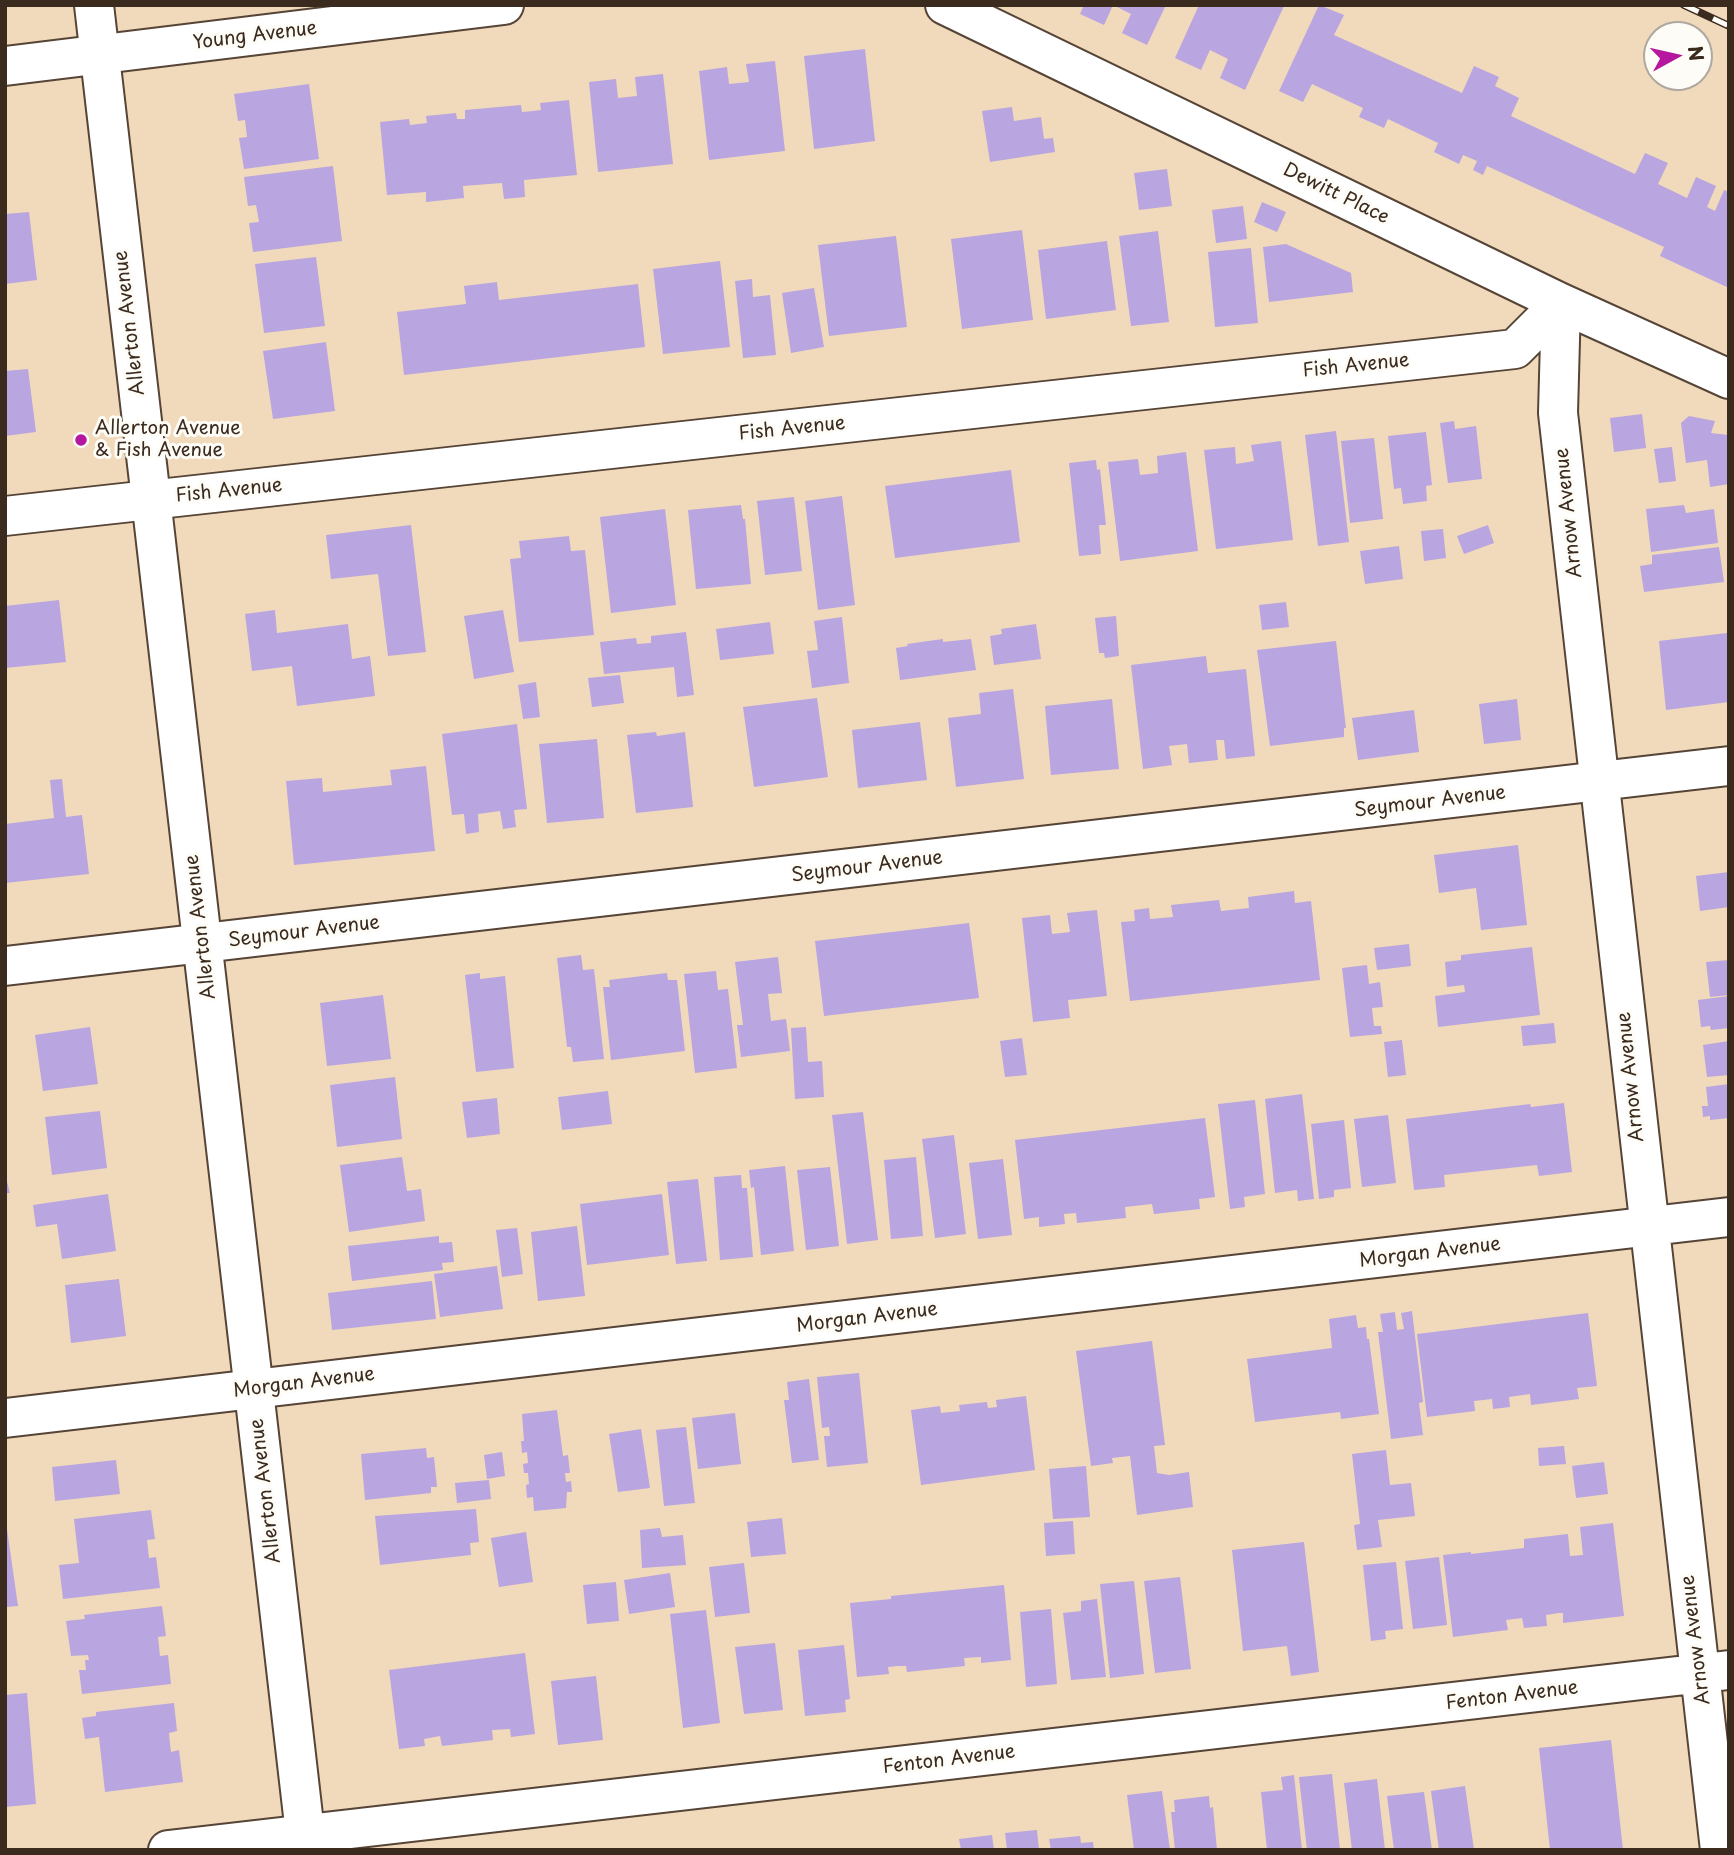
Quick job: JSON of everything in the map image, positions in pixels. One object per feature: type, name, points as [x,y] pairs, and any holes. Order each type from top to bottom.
[{"type":"street","name":"Allerton Avenue","points":[[94,5],[306,1842]]},
{"type":"street","name":"Young Avenue","points":[[5,66],[504,5]]},
{"type":"street","name":"Dewitt Place","points":[[945,5],[1561,303],[1729,379]]},
{"type":"street","name":"Fish Avenue","points":[[5,516],[1515,349],[1561,303]]},
{"type":"street","name":"Arnow Avenue","points":[[1561,303],[1558,413],[1648,1227],[1714,1672],[1720,1850]]},
{"type":"street","name":"Seymour Avenue","points":[[5,966],[1729,766]]},
{"type":"street","name":"Morgan Avenue","points":[[5,1418],[1729,1217]]},
{"type":"street","name":"Fenton Avenue","points":[[168,1850],[306,1842],[1714,1672]]},
{"type":"building","points":[[1084,5],[1113,5],[1104,25],[1080,14]]},
{"type":"building","points":[[1113,5],[1166,5],[1147,45],[1122,33],[1131,14]]},
{"type":"building","points":[[1199,5],[1284,6],[1245,90],[1220,78],[1228,59],[1210,50],[1201,70],[1175,58]]},
{"type":"building","points":[[1319,5],[1344,15],[1334,35],[1462,93],[1474,66],[1499,77],[1495,86],[1519,98],[1511,116],[1635,174],[1645,153],[1668,163],[1658,184],[1687,198],[1696,177],[1716,186],[1707,207],[1715,211],[1724,190],[1729,192],[1729,288],[1660,256],[1664,247],[1487,166],[1483,175],[1473,170],[1477,161],[1463,155],[1459,164],[1434,152],[1438,143],[1388,119],[1384,128],[1359,117],[1363,108],[1312,84],[1303,102],[1279,91]]},
{"type":"building","points":[[865,49],[875,141],[814,149],[804,56]]},
{"type":"building","points":[[775,61],[785,151],[709,160],[699,71],[727,67],[729,84],[749,82],[746,64]]},
{"type":"building","points":[[663,74],[673,164],[598,172],[589,82],[616,79],[618,98],[637,96],[635,77]]},
{"type":"building","points":[[309,84],[319,159],[244,169],[239,138],[247,137],[245,120],[238,121],[234,94]]},
{"type":"building","points":[[569,100],[577,175],[524,180],[525,197],[504,199],[502,183],[463,186],[464,198],[426,202],[426,192],[387,195],[380,122],[409,119],[410,125],[427,123],[426,116],[456,113],[457,119],[465,119],[465,110],[521,105],[522,112],[533,111],[541,110],[540,103]]},
{"type":"building","points":[[1012,107],[1014,121],[1041,117],[1044,139],[1053,138],[1055,152],[990,162],[982,111]]},
{"type":"building","points":[[333,166],[342,241],[253,252],[249,223],[259,222],[256,205],[248,206],[244,177]]},
{"type":"building","points":[[1167,169],[1172,206],[1139,210],[1134,173]]},
{"type":"building","points":[[1262,202],[1286,212],[1277,232],[1254,222]]},
{"type":"building","points":[[1243,206],[1247,239],[1216,243],[1212,210]]},
{"type":"building","points":[[29,212],[37,280],[5,284],[5,214]]},
{"type":"building","points":[[1022,230],[1033,320],[962,329],[951,239]]},
{"type":"building","points":[[1158,231],[1169,322],[1131,326],[1119,236]]},
{"type":"building","points":[[896,236],[907,327],[829,336],[818,245]]},
{"type":"building","points":[[1107,241],[1116,310],[1046,319],[1038,250]]},
{"type":"building","points":[[1286,244],[1351,273],[1353,292],[1269,302],[1263,247]]},
{"type":"building","points":[[1251,248],[1258,323],[1215,327],[1208,252]]},
{"type":"building","points":[[316,257],[325,326],[264,333],[255,264]]},
{"type":"building","points":[[720,261],[730,347],[663,354],[653,269]]},
{"type":"building","points":[[752,279],[753,297],[770,295],[776,355],[743,358],[735,281]]},
{"type":"building","points":[[497,282],[499,300],[638,284],[645,347],[404,375],[397,312],[466,304],[464,286]]},
{"type":"building","points":[[814,288],[824,347],[791,353],[782,293]]},
{"type":"building","points":[[326,342],[335,411],[273,419],[263,351]]},
{"type":"building","points":[[28,369],[36,432],[5,436],[5,371]]},
{"type":"building","points":[[1642,414],[1646,448],[1614,452],[1610,418]]},
{"type":"building","points":[[1689,416],[1715,421],[1711,433],[1729,435],[1729,484],[1710,487],[1707,460],[1686,463],[1681,423]]},
{"type":"building","points":[[1454,421],[1455,429],[1476,426],[1482,479],[1448,483],[1440,423]]},
{"type":"building","points":[[1336,431],[1349,542],[1318,546],[1305,435]]},
{"type":"building","points":[[1426,432],[1432,485],[1426,486],[1427,501],[1403,504],[1401,488],[1394,489],[1388,436]]},
{"type":"building","points":[[1374,438],[1383,519],[1350,523],[1341,441]]},
{"type":"building","points":[[1281,441],[1293,540],[1216,549],[1204,450],[1235,447],[1236,464],[1254,461],[1251,445]]},
{"type":"building","points":[[1672,447],[1676,481],[1659,483],[1654,449]]},
{"type":"building","points":[[1186,452],[1198,551],[1120,561],[1108,462],[1138,459],[1140,475],[1158,473],[1157,456]]},
{"type":"building","points":[[1096,460],[1097,470],[1100,469],[1106,525],[1099,525],[1101,554],[1079,556],[1069,463]]},
{"type":"building","points":[[1011,470],[1020,542],[895,558],[885,486]]},
{"type":"building","points":[[842,496],[855,605],[818,610],[805,501]]},
{"type":"building","points":[[794,497],[802,571],[765,575],[757,501]]},
{"type":"building","points":[[741,505],[745,519],[751,584],[696,589],[688,510]]},
{"type":"building","points":[[1684,505],[1686,513],[1714,509],[1718,543],[1651,552],[1646,509]]},
{"type":"building","points":[[665,509],[676,605],[611,613],[600,517]]},
{"type":"building","points":[[411,525],[426,652],[388,656],[378,574],[331,579],[326,535]]},
{"type":"building","points":[[1488,525],[1494,543],[1464,554],[1457,536]]},
{"type":"building","points":[[1443,529],[1446,558],[1424,561],[1421,531]]},
{"type":"building","points":[[569,536],[571,551],[585,550],[594,635],[519,642],[510,559],[521,558],[519,541]]},
{"type":"building","points":[[1399,546],[1403,579],[1365,584],[1360,551]]},
{"type":"building","points":[[1719,547],[1724,582],[1644,592],[1640,566],[1652,564],[1652,555]]},
{"type":"building","points":[[59,600],[66,662],[5,668],[5,606]]},
{"type":"building","points":[[1286,602],[1289,627],[1262,630],[1259,605]]},
{"type":"building","points":[[275,610],[277,633],[348,624],[352,659],[370,656],[375,696],[297,706],[292,666],[252,671],[245,614]]},
{"type":"building","points":[[503,610],[514,672],[474,679],[464,616]]},
{"type":"building","points":[[1116,616],[1119,656],[1105,658],[1104,653],[1099,653],[1095,618]]},
{"type":"building","points":[[842,617],[849,683],[812,688],[807,651],[818,650],[814,621]]},
{"type":"building","points":[[770,622],[774,654],[720,660],[716,629]]},
{"type":"building","points":[[1036,624],[1041,659],[994,665],[990,636],[1002,634],[1001,629]]},
{"type":"building","points":[[686,632],[694,695],[677,697],[674,667],[604,674],[600,642],[636,638],[637,644],[651,643],[651,636]]},
{"type":"building","points":[[1727,633],[1729,702],[1666,710],[1659,641]]},
{"type":"building","points":[[943,639],[943,642],[971,639],[976,670],[900,680],[896,648]]},
{"type":"building","points":[[1336,641],[1346,728],[1344,737],[1270,746],[1257,650]]},
{"type":"building","points":[[1206,656],[1208,673],[1246,669],[1255,756],[1226,759],[1224,740],[1216,740],[1218,760],[1189,763],[1187,744],[1169,746],[1172,765],[1143,769],[1131,665]]},
{"type":"building","points":[[620,675],[624,703],[592,707],[588,678]]},
{"type":"building","points":[[536,682],[540,717],[523,719],[518,685]]},
{"type":"building","points":[[1013,689],[1024,779],[956,787],[948,718],[981,714],[979,693]]},
{"type":"building","points":[[817,698],[828,777],[754,787],[743,707]]},
{"type":"building","points":[[1112,699],[1119,769],[1051,775],[1045,706]]},
{"type":"building","points":[[1517,699],[1521,740],[1484,744],[1479,704]]},
{"type":"building","points":[[1414,710],[1419,752],[1358,760],[1352,718]]},
{"type":"building","points":[[920,722],[927,780],[858,788],[852,730]]},
{"type":"building","points":[[517,724],[527,809],[514,810],[516,827],[503,829],[500,811],[478,814],[479,832],[466,834],[464,814],[452,815],[442,734]]},
{"type":"building","points":[[656,732],[657,736],[685,732],[693,807],[636,813],[627,735]]},
{"type":"building","points":[[597,739],[604,818],[547,823],[539,744]]},
{"type":"building","points":[[426,766],[435,851],[294,865],[286,781],[322,778],[323,792],[392,785],[390,770]]},
{"type":"building","points":[[62,779],[66,817],[82,815],[89,874],[5,883],[5,824],[54,818],[50,780]]},
{"type":"building","points":[[1518,845],[1527,925],[1481,930],[1476,888],[1439,893],[1434,855]]},
{"type":"building","points":[[1729,872],[1729,907],[1700,911],[1696,876]]},
{"type":"building","points":[[1294,891],[1295,903],[1311,901],[1320,980],[1130,1001],[1121,922],[1135,921],[1134,910],[1149,908],[1150,919],[1173,917],[1171,905],[1219,900],[1221,911],[1249,908],[1248,897]]},
{"type":"building","points":[[1097,910],[1107,996],[1068,1000],[1070,1018],[1033,1022],[1022,918],[1050,915],[1052,934],[1070,932],[1067,913]]},
{"type":"building","points":[[969,923],[979,998],[824,1016],[815,941]]},
{"type":"building","points":[[1409,944],[1411,966],[1377,970],[1374,948]]},
{"type":"building","points":[[1532,947],[1540,1015],[1438,1027],[1435,996],[1465,992],[1464,985],[1447,987],[1445,962],[1461,960],[1461,955]]},
{"type":"building","points":[[581,955],[583,970],[594,969],[604,1059],[573,1062],[571,1047],[567,1047],[557,958]]},
{"type":"building","points":[[778,957],[782,993],[768,994],[771,1021],[786,1019],[790,1051],[741,1057],[737,1025],[743,1025],[735,962]]},
{"type":"building","points":[[1729,960],[1729,995],[1710,997],[1706,962]]},
{"type":"building","points":[[1367,965],[1369,984],[1380,982],[1383,1007],[1372,1008],[1374,1026],[1381,1026],[1382,1034],[1350,1037],[1342,968]]},
{"type":"building","points":[[716,971],[718,990],[728,989],[737,1068],[695,1073],[684,974]]},
{"type":"building","points":[[480,973],[480,979],[505,976],[514,1068],[476,1072],[465,975]]},
{"type":"building","points":[[667,973],[668,980],[677,980],[685,1051],[611,1060],[603,987],[610,987],[609,980]]},
{"type":"building","points":[[383,995],[391,1059],[327,1066],[320,1003]]},
{"type":"building","points":[[1729,996],[1729,1028],[1711,1030],[1710,1026],[1701,1027],[1698,1000]]},
{"type":"building","points":[[1554,1023],[1556,1043],[1523,1046],[1521,1026]]},
{"type":"building","points":[[90,1027],[98,1084],[43,1091],[35,1035]]},
{"type":"building","points":[[806,1027],[808,1062],[822,1061],[824,1097],[795,1099],[791,1028]]},
{"type":"building","points":[[1022,1038],[1027,1075],[1005,1077],[1000,1041]]},
{"type":"building","points":[[1402,1040],[1406,1075],[1388,1077],[1384,1042]]},
{"type":"building","points":[[1729,1041],[1729,1075],[1707,1077],[1703,1045]]},
{"type":"building","points":[[395,1077],[402,1139],[337,1147],[330,1085]]},
{"type":"building","points":[[1729,1084],[1729,1118],[1710,1120],[1710,1116],[1703,1117],[1702,1106],[1708,1106],[1706,1087]]},
{"type":"building","points":[[608,1091],[612,1124],[562,1130],[558,1097]]},
{"type":"building","points":[[1302,1094],[1314,1199],[1298,1201],[1297,1190],[1275,1193],[1265,1099]]},
{"type":"building","points":[[497,1098],[500,1134],[467,1138],[462,1102]]},
{"type":"building","points":[[1255,1100],[1265,1194],[1244,1197],[1245,1207],[1230,1209],[1218,1104]]},
{"type":"building","points":[[1564,1103],[1572,1172],[1539,1176],[1537,1165],[1444,1175],[1445,1187],[1414,1190],[1406,1119],[1530,1104],[1531,1107]]},
{"type":"building","points":[[100,1111],[107,1168],[52,1175],[45,1117]]},
{"type":"building","points":[[863,1112],[878,1240],[847,1244],[832,1115]]},
{"type":"building","points":[[1388,1115],[1396,1183],[1362,1187],[1354,1119]]},
{"type":"building","points":[[1205,1118],[1215,1197],[1199,1199],[1200,1209],[1154,1214],[1152,1204],[1125,1207],[1126,1218],[1077,1223],[1076,1213],[1064,1214],[1065,1224],[1039,1227],[1039,1217],[1024,1219],[1015,1140]]},
{"type":"building","points":[[1344,1120],[1351,1188],[1334,1190],[1334,1197],[1319,1199],[1311,1124]]},
{"type":"building","points":[[954,1135],[966,1234],[935,1238],[922,1139]]},
{"type":"building","points":[[402,1157],[407,1191],[421,1189],[425,1221],[349,1232],[340,1165]]},
{"type":"building","points":[[916,1157],[923,1236],[891,1239],[884,1160]]},
{"type":"building","points":[[1003,1159],[1012,1235],[978,1239],[969,1163]]},
{"type":"building","points":[[785,1166],[794,1251],[761,1255],[754,1187],[751,1188],[749,1170]]},
{"type":"building","points":[[830,1167],[839,1246],[806,1250],[797,1170]]},
{"type":"building","points":[[5,1174],[10,1193],[5,1193]]},
{"type":"building","points":[[741,1175],[742,1188],[747,1188],[753,1257],[720,1260],[714,1177]]},
{"type":"building","points":[[698,1179],[707,1261],[676,1264],[667,1182]]},
{"type":"building","points":[[108,1194],[116,1251],[62,1259],[57,1224],[36,1227],[33,1205]]},
{"type":"building","points":[[662,1194],[669,1255],[587,1265],[580,1204]]},
{"type":"building","points":[[577,1226],[585,1296],[538,1301],[531,1232]]},
{"type":"building","points":[[517,1228],[523,1274],[502,1277],[496,1230]]},
{"type":"building","points":[[439,1236],[439,1243],[452,1242],[454,1262],[442,1263],[443,1270],[352,1281],[348,1246]]},
{"type":"building","points":[[497,1266],[503,1309],[440,1317],[434,1274]]},
{"type":"building","points":[[119,1279],[126,1336],[71,1343],[65,1285]]},
{"type":"building","points":[[432,1281],[436,1319],[332,1330],[328,1293]]},
{"type":"building","points":[[1412,1311],[1423,1402],[1419,1403],[1423,1435],[1391,1439],[1378,1332],[1383,1332],[1380,1314],[1395,1312],[1397,1330],[1404,1329],[1401,1313]]},
{"type":"building","points":[[1588,1313],[1597,1386],[1577,1388],[1579,1399],[1531,1405],[1530,1394],[1509,1397],[1510,1407],[1493,1409],[1492,1399],[1474,1401],[1475,1411],[1427,1417],[1417,1334]]},
{"type":"building","points":[[1356,1315],[1358,1328],[1366,1327],[1369,1339],[1379,1414],[1341,1419],[1340,1412],[1255,1422],[1247,1359],[1332,1348],[1329,1319]]},
{"type":"building","points":[[1152,1341],[1165,1445],[1154,1446],[1157,1473],[1169,1475],[1189,1472],[1193,1507],[1137,1515],[1130,1456],[1112,1458],[1113,1463],[1091,1466],[1076,1351]]},
{"type":"building","points":[[859,1373],[868,1463],[827,1467],[824,1436],[830,1436],[829,1427],[822,1428],[817,1377]]},
{"type":"building","points":[[809,1379],[819,1460],[792,1463],[784,1400],[789,1400],[787,1382]]},
{"type":"building","points":[[1026,1396],[1035,1470],[921,1485],[911,1410],[940,1406],[941,1413],[960,1411],[959,1405],[987,1402],[988,1408],[997,1407],[996,1400]]},
{"type":"building","points":[[557,1410],[563,1456],[568,1455],[570,1473],[565,1473],[566,1482],[571,1481],[572,1492],[567,1492],[566,1508],[534,1511],[533,1497],[527,1498],[528,1473],[524,1473],[523,1464],[528,1463],[527,1452],[522,1453],[522,1414]]},
{"type":"building","points":[[735,1413],[741,1464],[698,1469],[692,1418]]},
{"type":"building","points":[[686,1427],[695,1503],[664,1506],[656,1430]]},
{"type":"building","points":[[641,1429],[650,1488],[618,1492],[609,1434]]},
{"type":"building","points":[[1564,1446],[1566,1464],[1539,1466],[1538,1448]]},
{"type":"building","points":[[426,1448],[427,1458],[434,1457],[437,1487],[431,1487],[431,1493],[365,1500],[361,1454]]},
{"type":"building","points":[[1386,1450],[1390,1485],[1411,1483],[1415,1516],[1378,1520],[1382,1547],[1357,1550],[1354,1525],[1360,1524],[1352,1454]]},
{"type":"building","points":[[502,1452],[505,1476],[487,1479],[484,1455]]},
{"type":"building","points":[[116,1460],[120,1494],[55,1501],[52,1467]]},
{"type":"building","points":[[1604,1462],[1608,1494],[1576,1498],[1572,1466]]},
{"type":"building","points":[[1086,1466],[1090,1517],[1053,1519],[1049,1469]]},
{"type":"building","points":[[489,1480],[491,1499],[457,1503],[455,1483]]},
{"type":"building","points":[[476,1509],[479,1542],[470,1543],[471,1555],[380,1565],[375,1516]]},
{"type":"building","points":[[151,1510],[155,1539],[147,1540],[149,1558],[156,1557],[160,1588],[63,1599],[59,1565],[79,1563],[74,1519]]},
{"type":"building","points":[[5,1515],[18,1606],[5,1607]]},
{"type":"building","points":[[782,1518],[786,1554],[751,1557],[747,1522]]},
{"type":"building","points":[[1073,1521],[1075,1554],[1046,1556],[1044,1523]]},
{"type":"building","points":[[1613,1523],[1624,1616],[1563,1623],[1563,1613],[1559,1613],[1546,1615],[1547,1626],[1524,1628],[1522,1618],[1506,1620],[1508,1630],[1453,1637],[1443,1555],[1524,1548],[1524,1539],[1568,1534],[1570,1556],[1583,1555],[1580,1527]]},
{"type":"building","points":[[660,1528],[662,1537],[683,1535],[686,1565],[642,1568],[640,1530]]},
{"type":"building","points":[[526,1532],[533,1582],[499,1587],[491,1538]]},
{"type":"building","points":[[1304,1542],[1319,1672],[1291,1676],[1287,1646],[1243,1651],[1232,1550]]},
{"type":"building","points":[[1439,1557],[1447,1625],[1413,1629],[1405,1561]]},
{"type":"building","points":[[1396,1562],[1403,1629],[1385,1631],[1386,1639],[1371,1641],[1363,1565]]},
{"type":"building","points":[[744,1563],[750,1613],[715,1617],[709,1567]]},
{"type":"building","points":[[670,1573],[675,1607],[629,1614],[624,1580]]},
{"type":"building","points":[[1180,1577],[1191,1669],[1155,1673],[1144,1581]]},
{"type":"building","points":[[1134,1581],[1144,1674],[1110,1678],[1100,1584]]},
{"type":"building","points":[[616,1582],[619,1621],[587,1624],[583,1585]]},
{"type":"building","points":[[1004,1585],[1011,1660],[981,1663],[981,1657],[964,1658],[965,1666],[907,1672],[906,1666],[888,1667],[889,1674],[857,1677],[850,1603],[891,1599],[891,1596]]},
{"type":"building","points":[[1097,1599],[1106,1677],[1071,1680],[1063,1613],[1081,1611],[1081,1601]]},
{"type":"building","points":[[162,1606],[166,1636],[158,1637],[160,1656],[168,1655],[171,1684],[82,1694],[79,1670],[86,1670],[85,1660],[89,1660],[88,1655],[71,1656],[66,1621],[85,1619],[84,1615]]},
{"type":"building","points":[[1051,1609],[1057,1684],[1026,1687],[1020,1612]]},
{"type":"building","points":[[706,1610],[720,1723],[683,1728],[670,1614]]},
{"type":"building","points":[[775,1643],[783,1710],[744,1714],[735,1647]]},
{"type":"building","points":[[844,1645],[850,1699],[845,1700],[846,1712],[805,1716],[798,1650]]},
{"type":"building","points":[[525,1653],[535,1734],[511,1737],[510,1729],[492,1730],[493,1740],[442,1746],[440,1736],[424,1739],[425,1746],[399,1749],[389,1670]]},
{"type":"building","points":[[596,1676],[603,1740],[558,1745],[551,1681]]},
{"type":"building","points":[[27,1693],[36,1804],[5,1807],[5,1695]]},
{"type":"building","points":[[174,1703],[177,1731],[169,1733],[170,1744],[171,1752],[179,1750],[183,1782],[105,1792],[99,1737],[85,1739],[82,1718],[96,1716],[96,1712]]},
{"type":"building","points":[[1611,1740],[1623,1850],[1550,1850],[1539,1748]]},
{"type":"building","points":[[1332,1774],[1340,1850],[1307,1850],[1299,1777]]},
{"type":"building","points":[[1294,1775],[1302,1850],[1267,1850],[1261,1792],[1283,1790],[1281,1777]]},
{"type":"building","points":[[1377,1779],[1385,1850],[1352,1850],[1344,1783]]},
{"type":"building","points":[[1465,1786],[1474,1850],[1439,1850],[1431,1791]]},
{"type":"building","points":[[1162,1791],[1170,1850],[1134,1850],[1127,1795]]},
{"type":"building","points":[[1424,1792],[1432,1850],[1394,1850],[1387,1796]]},
{"type":"building","points":[[1209,1796],[1210,1808],[1213,1807],[1217,1850],[1175,1850],[1171,1812],[1175,1812],[1174,1800]]},
{"type":"building","points":[[1037,1830],[1039,1850],[1007,1850],[1005,1833]]},
{"type":"building","points":[[992,1835],[994,1850],[961,1850],[959,1839]]},
{"type":"building","points":[[1080,1836],[1081,1843],[1093,1842],[1094,1850],[1051,1850],[1049,1839]]},
{"type":"railway","points":[[1684,5],[1729,26]]},
{"type":"place","name":"Allerton Avenue & Fish Avenue","points":[[81,440]]}]
